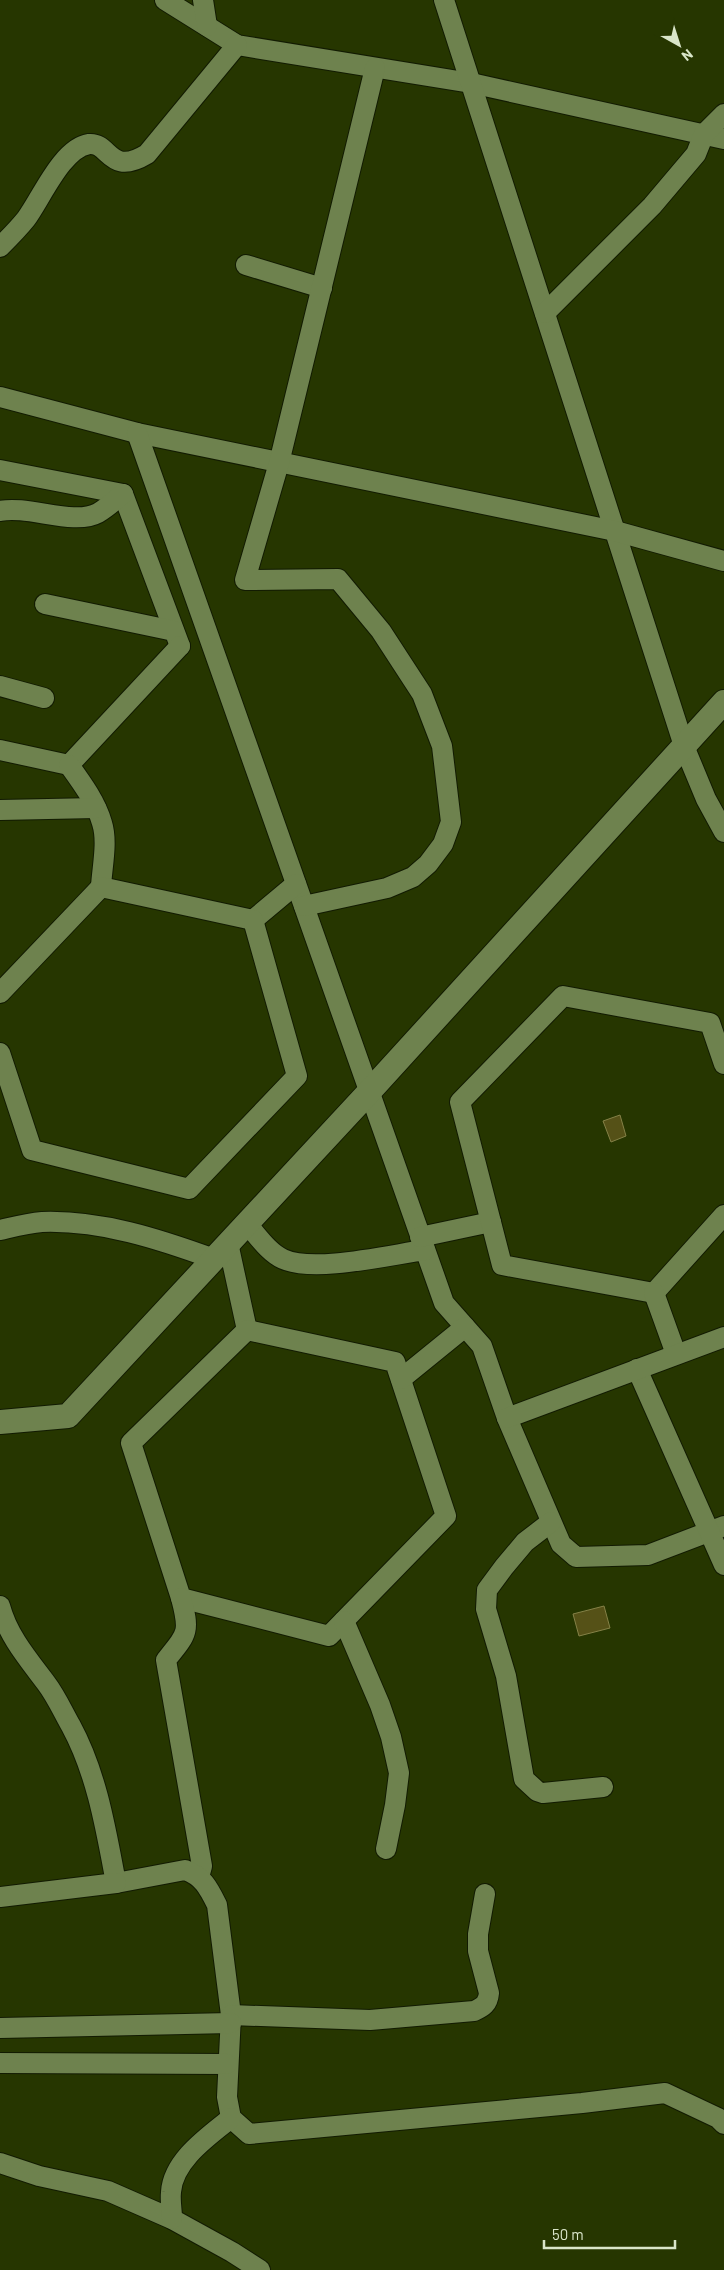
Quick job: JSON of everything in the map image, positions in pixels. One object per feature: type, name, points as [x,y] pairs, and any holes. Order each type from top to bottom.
[{"type":"street","points":[[165,0],[237,45],[471,83],[724,139]]},
{"type":"street","points":[[202,0],[207,26]]},
{"type":"street","points":[[444,0],[684,746],[706,799],[724,832]]},
{"type":"street","points":[[0,247],[26,218],[71,154],[87,144],[95,144],[117,161],[127,162],[136,160],[147,154],[237,45]]},
{"type":"street","points":[[304,906],[387,888],[413,877],[428,864],[444,844],[451,822],[442,746],[422,694],[381,631],[338,579],[245,580],[279,463],[375,68]]},
{"type":"street","points":[[545,313],[652,206],[696,154],[704,134],[724,114]]},
{"type":"street","points":[[246,265],[322,288]]},
{"type":"street","points":[[0,397],[137,433],[615,531],[724,561]]},
{"type":"street","points":[[137,433],[444,1303],[482,1346],[507,1418],[561,1544],[576,1558],[648,1555],[716,1529]]},
{"type":"street","points":[[0,470],[123,494]]},
{"type":"street","points":[[123,494],[177,638]]},
{"type":"street","points":[[0,511],[83,518],[97,514],[123,494]]},
{"type":"street","points":[[45,604],[177,638],[214,654]]},
{"type":"street","points":[[69,765],[177,638]]},
{"type":"street","points":[[0,686],[44,698]]},
{"type":"street","points":[[0,1422],[68,1416],[369,1092],[724,702]]},
{"type":"street","points":[[0,750],[69,765],[96,808],[103,825],[104,846],[101,887],[0,993]]},
{"type":"street","points":[[0,810],[96,808]]},
{"type":"street","points":[[253,920],[296,884]]},
{"type":"street","points":[[101,887],[253,920]]},
{"type":"street","points":[[0,1053],[32,1150],[189,1189],[297,1076],[253,920]]},
{"type":"street","points":[[654,1293],[502,1265],[460,1102],[562,996],[710,1023],[724,1064]]},
{"type":"street","points":[[654,1293],[724,1215]]},
{"type":"street","points":[[0,1230],[41,1222],[92,1225],[221,1251]]},
{"type":"street","points":[[246,1224],[281,1258],[300,1264],[330,1263],[423,1244],[491,1222]]},
{"type":"street","points":[[221,1251],[247,1330]]},
{"type":"street","points":[[654,1293],[676,1354]]},
{"type":"street","points":[[400,1379],[465,1327]]},
{"type":"street","points":[[181,1598],[329,1636],[446,1516],[395,1362],[247,1330]]},
{"type":"street","points":[[199,1877],[202,1866],[166,1660],[182,1640],[188,1622],[131,1443],[247,1330]]},
{"type":"street","points":[[507,1418],[724,1337]]},
{"type":"street","points":[[636,1369],[716,1529],[724,1565]]},
{"type":"street","points":[[552,1522],[525,1542],[504,1567],[487,1590],[486,1609],[506,1676],[524,1779],[543,1794],[603,1787]]},
{"type":"street","points":[[0,1609],[21,1652],[47,1685],[72,1729],[94,1784],[105,1826],[116,1882]]},
{"type":"street","points":[[344,1621],[380,1705],[391,1737],[399,1773],[386,1849]]},
{"type":"street","points":[[0,1897],[116,1882],[185,1870],[199,1877],[210,1891],[217,1905],[231,2019],[227,2064],[227,2097],[231,2118],[249,2134],[582,2103],[665,2093],[718,2118],[724,2124]]},
{"type":"street","points":[[0,2028],[231,2019],[370,2020],[474,2011],[479,2009],[488,2000],[489,1993],[478,1951],[478,1934],[485,1894]]},
{"type":"street","points":[[0,2063],[227,2064]]},
{"type":"street","points":[[172,2219],[171,2191],[175,2176],[186,2159],[231,2118]]},
{"type":"street","points":[[0,2163],[39,2176],[108,2191],[172,2219],[232,2252],[260,2270]]},
{"type":"building","points":[[620,1115],[626,1136],[611,1142],[603,1121]]},
{"type":"building","points":[[604,1606],[610,1628],[579,1636],[573,1614]]}]
